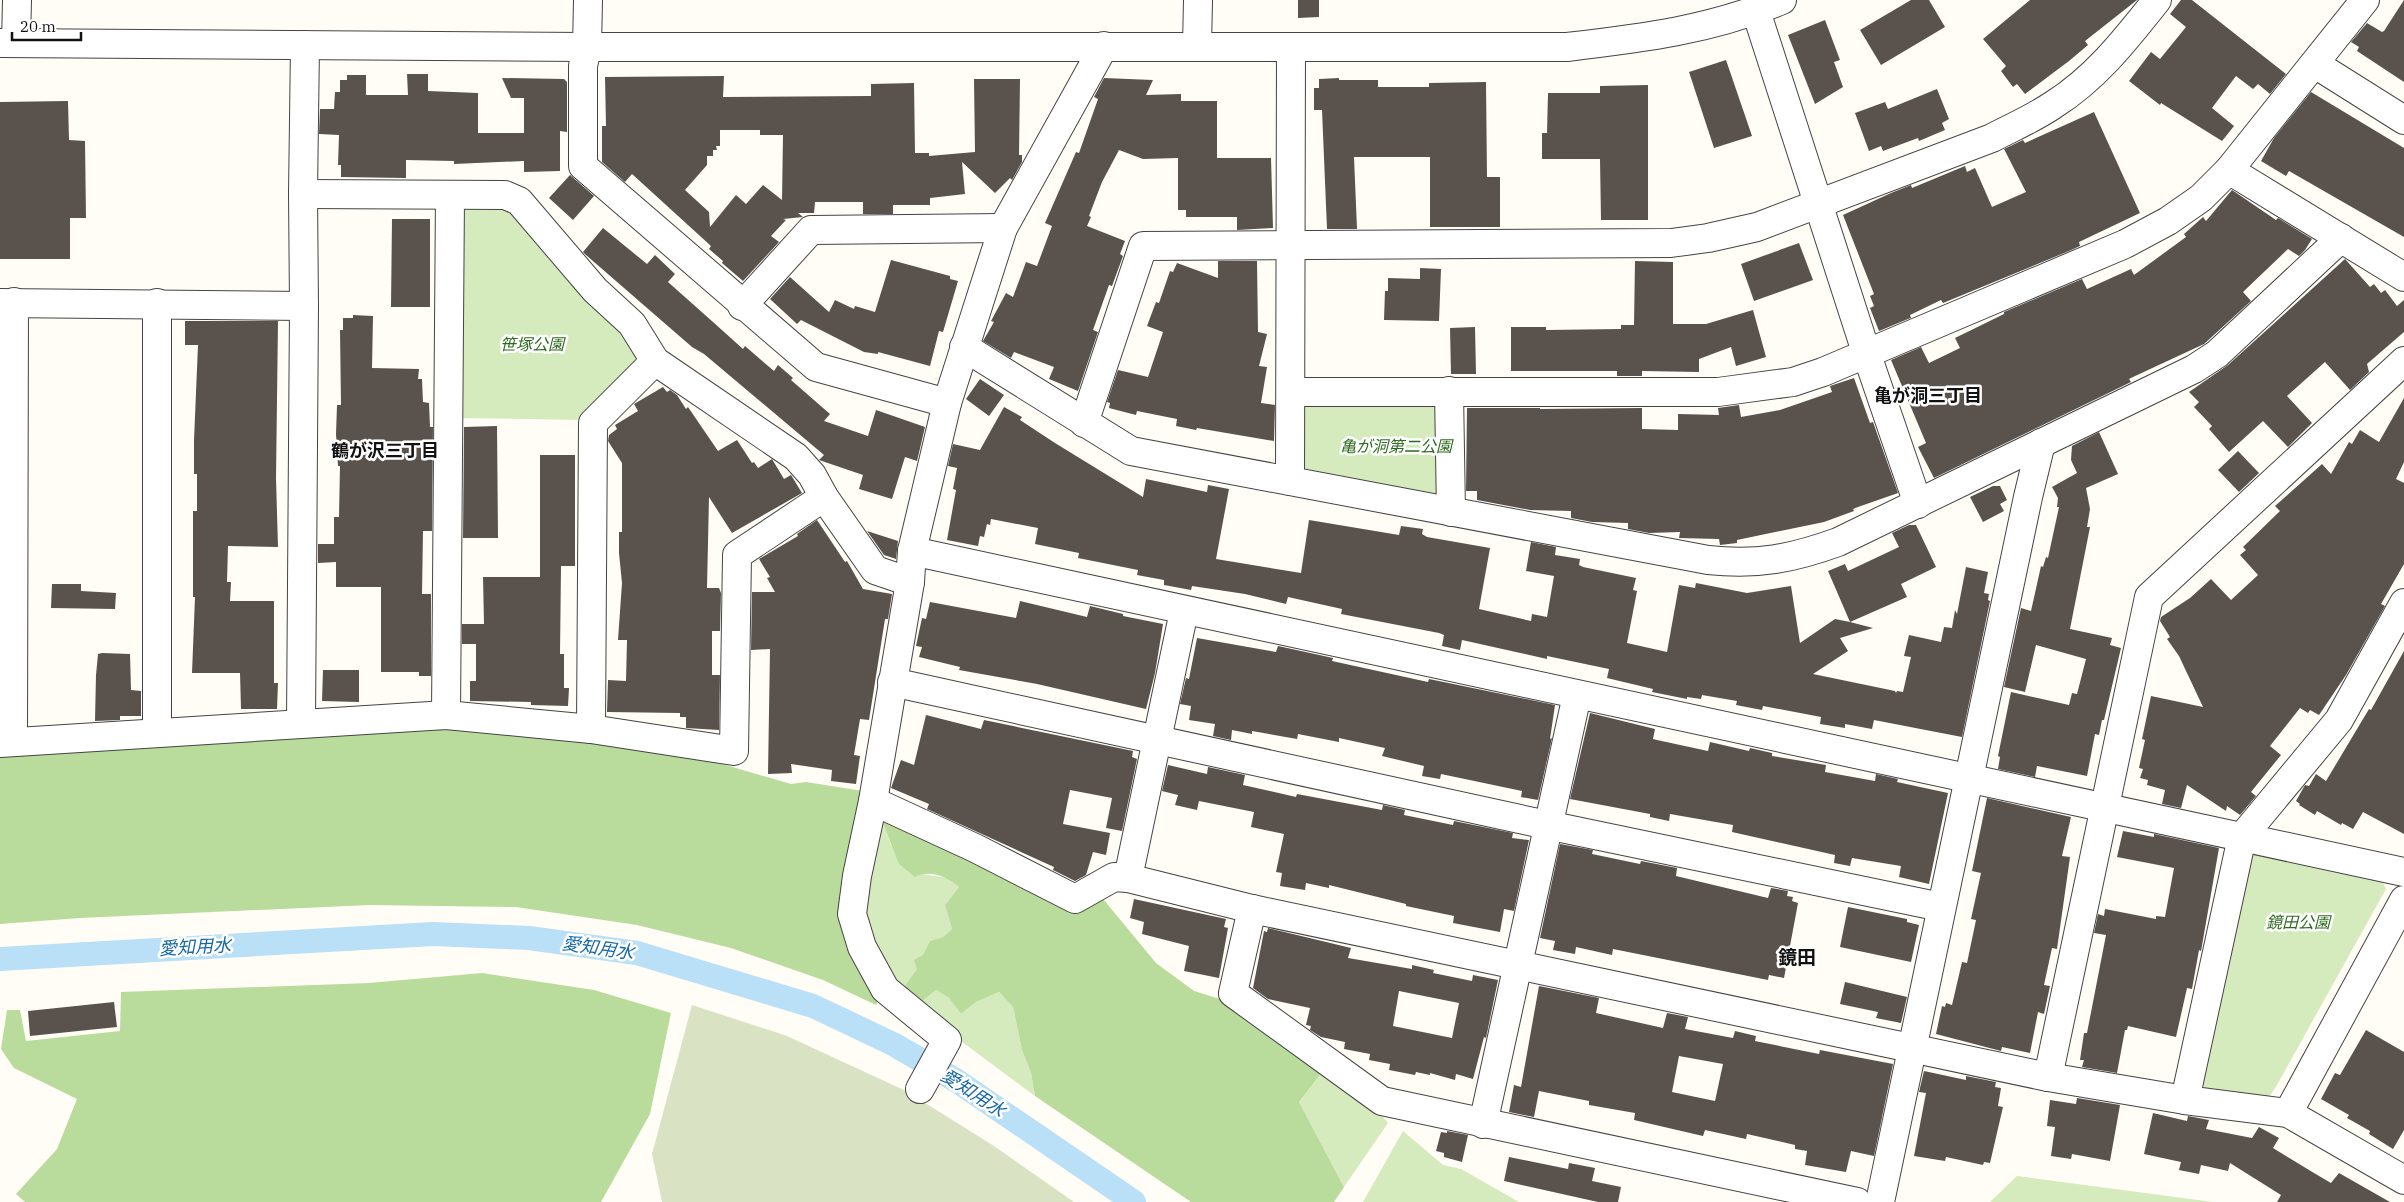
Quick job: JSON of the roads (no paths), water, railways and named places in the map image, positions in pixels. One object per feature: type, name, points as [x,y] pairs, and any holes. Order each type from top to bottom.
[{"type":"street","points":[[17,0],[8,43],[588,47],[1567,47],[1653,37],[1697,29],[1756,11],[1782,0]]},
{"type":"street","points":[[588,0],[588,47],[583,66],[583,166],[742,306],[816,367],[947,403]]},
{"type":"street","points":[[1197,46],[1198,0]]},
{"type":"street","points":[[1084,422],[1144,246],[1672,243],[1708,238],[1757,227],[1992,138],[2054,105],[2097,70],[2118,49],[2157,0]]},
{"type":"street","points":[[1291,392],[1718,392],[1793,382],[1867,355],[2146,233],[2201,198],[2229,170],[2365,0]]},
{"type":"street","points":[[1756,11],[1820,203],[1867,355],[1918,504]]},
{"type":"street","points":[[301,723],[304,306],[302,194],[305,45]]},
{"type":"street","points":[[920,1089],[947,1040],[886,989],[862,947],[852,914],[856,876],[873,801],[910,582],[912,551],[947,403],[1003,228],[1104,46]]},
{"type":"street","points":[[1290,481],[1292,47]]},
{"type":"street","points":[[2315,64],[2404,120]]},
{"type":"street","points":[[2229,170],[2404,277]]},
{"type":"street","points":[[302,194],[505,195],[519,201],[595,290],[632,324],[655,361],[796,457],[812,475],[824,497],[875,570],[910,582]]},
{"type":"street","points":[[446,715],[450,195]]},
{"type":"street","points":[[742,306],[811,230],[1003,228]]},
{"type":"street","points":[[964,347],[1131,451],[1242,474],[1290,481],[1708,560],[1758,563],[1811,552],[1838,542],[2194,369],[2216,354],[2341,238]]},
{"type":"street","points":[[304,306],[7,302],[7,742],[446,715],[591,729],[734,751],[738,555],[824,497]]},
{"type":"street","points":[[157,303],[157,732]]},
{"type":"street","points":[[591,729],[593,423],[655,361]]},
{"type":"street","points":[[2048,1076],[2149,597],[2404,361]]},
{"type":"street","points":[[1449,392],[1451,512]]},
{"type":"street","points":[[1880,1202],[1940,907],[2041,442]]},
{"type":"street","points":[[912,551],[2404,872]]},
{"type":"street","points":[[2185,1100],[2242,837],[2339,720],[2404,603]]},
{"type":"street","points":[[1128,878],[1184,610]]},
{"type":"street","points":[[892,682],[1547,825],[1940,907]]},
{"type":"street","points":[[1483,1124],[1577,695]]},
{"type":"street","points":[[873,801],[975,848],[1075,899],[1114,877],[1128,878],[1252,908],[2048,1076],[2185,1100],[2288,1113],[2404,1180]]},
{"type":"street","points":[[2288,1113],[2404,900]]},
{"type":"street","points":[[1252,908],[1233,993],[1382,1102],[1857,1202]]},
{"type":"waterway","name":"愛知用水","points":[[0,959],[433,934],[529,938],[637,953],[813,1006],[893,1044],[957,1081],[1134,1202]]},
{"type":"district","name":"亀が洞三丁目","points":[[1928,396]]},
{"type":"district","name":"鶴が沢三丁目","points":[[385,451]]},
{"type":"district","name":"鏡田","points":[[1797,957]]},
{"type":"park label","name":"笹塚公園","points":[[532,344]]},
{"type":"park label","name":"亀が洞第二公園","points":[[1396,446]]},
{"type":"park label","name":"鏡田公園","points":[[2298,922]]}]
